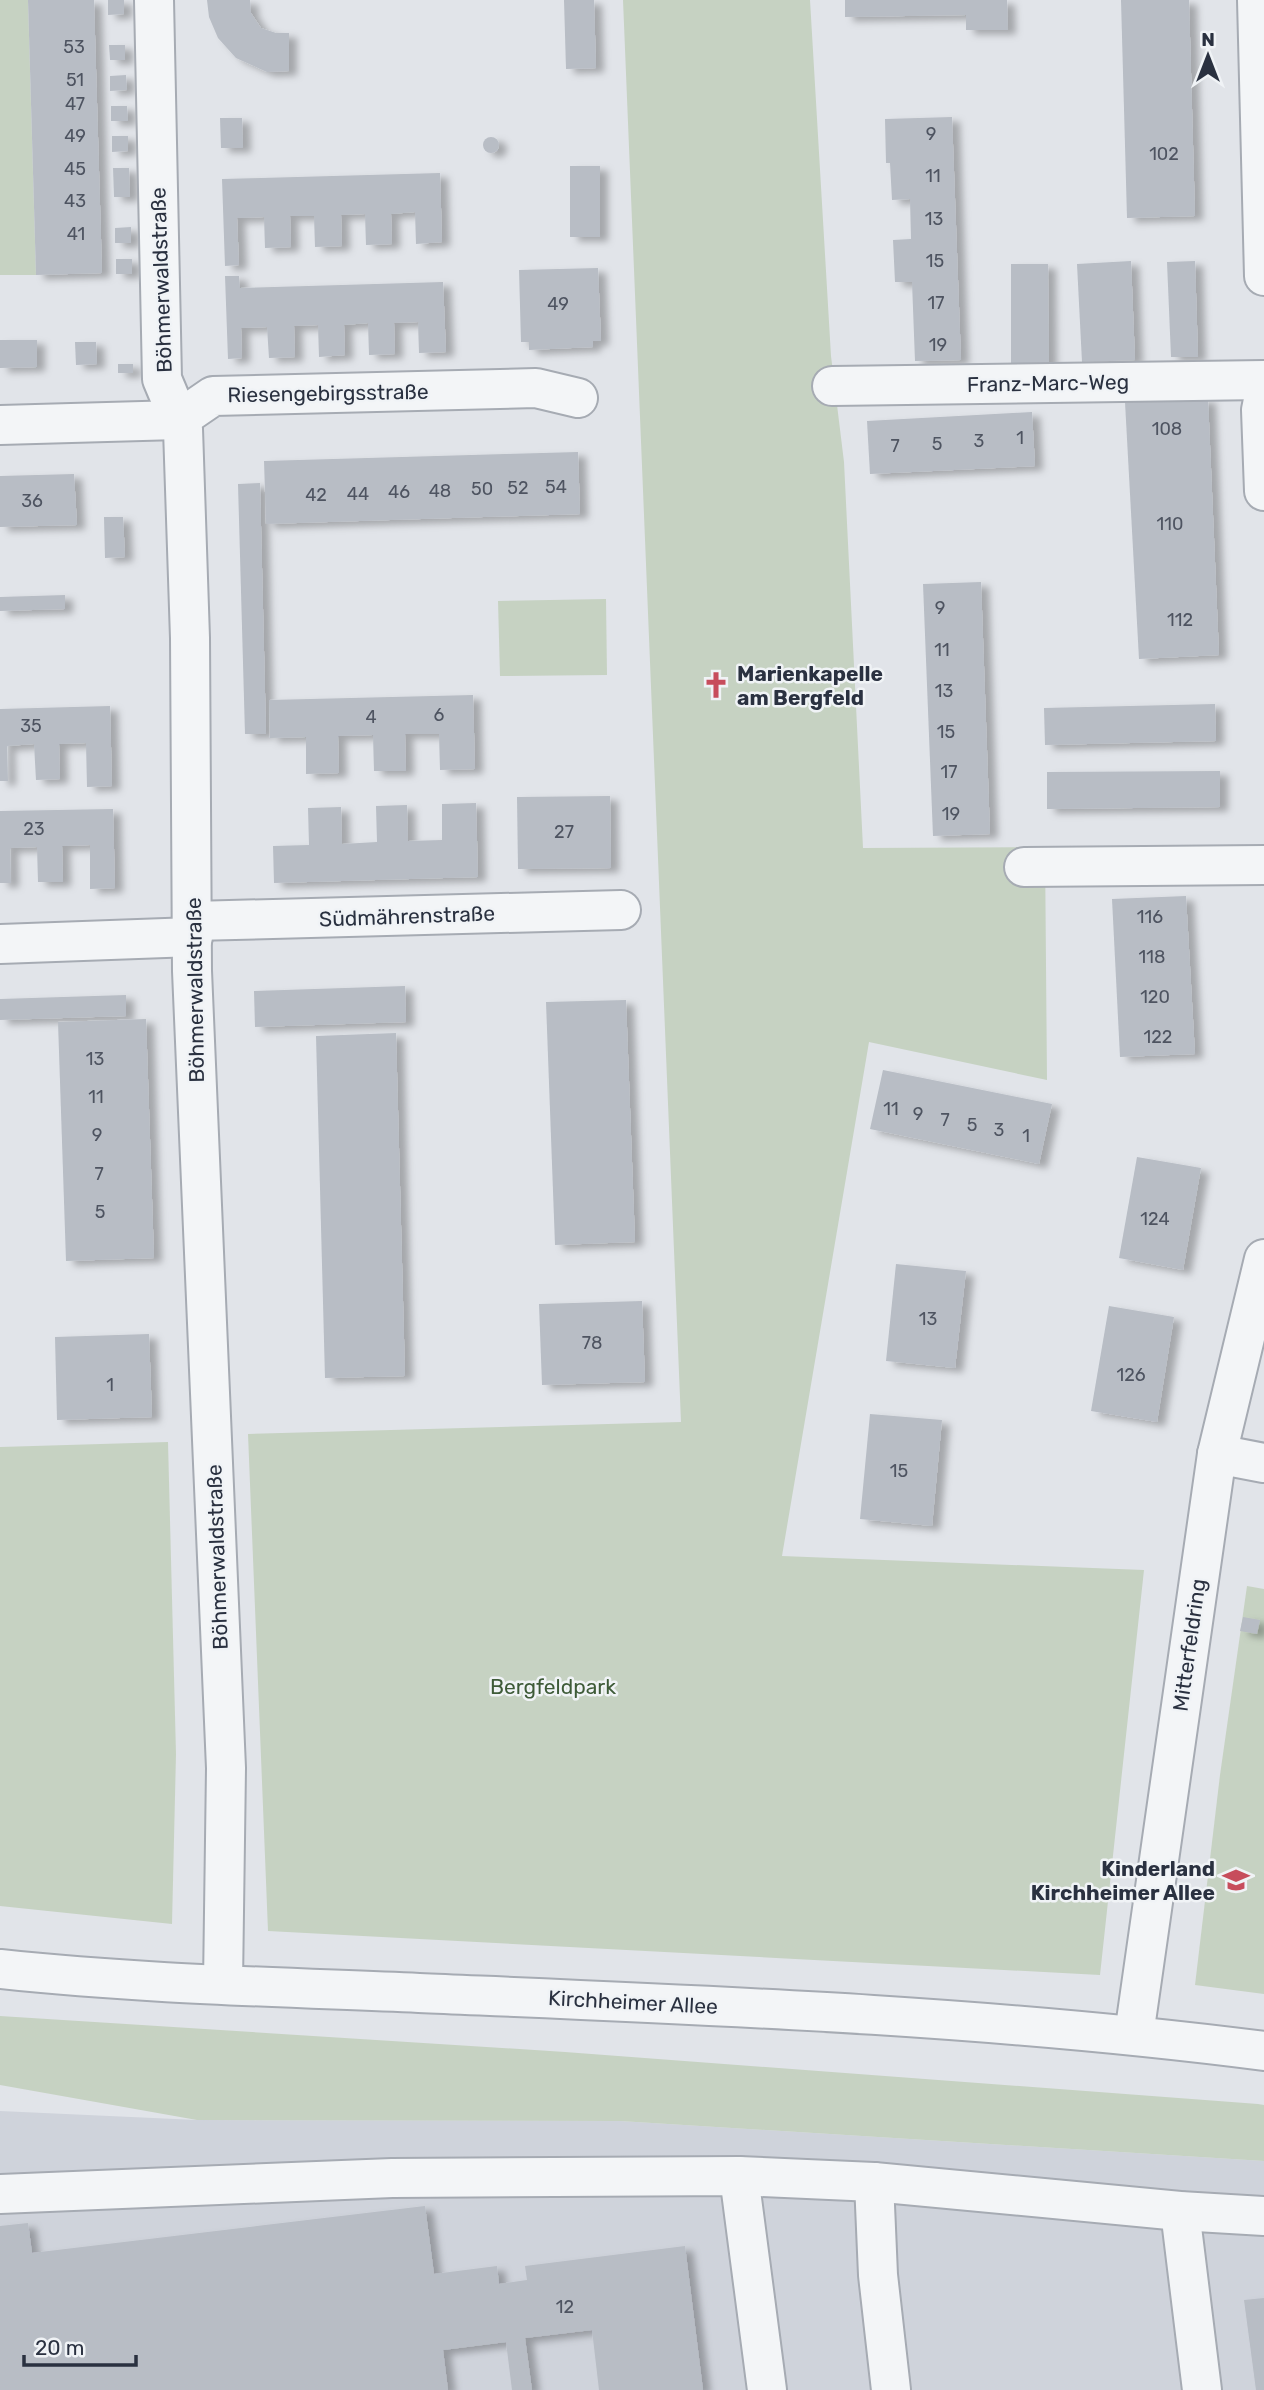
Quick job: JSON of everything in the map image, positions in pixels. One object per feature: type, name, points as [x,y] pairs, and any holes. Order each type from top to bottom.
[{"type":"street","name":"Böhmerwaldstraße","points":[[154,0],[162,379],[183,429],[190,638],[193,1004],[226,1768],[223,1984]]},
{"type":"street","points":[[1257,0],[1264,276]]},
{"type":"street","name":"Franz-Marc-Weg","points":[[832,386],[1264,380]]},
{"type":"street","name":"Riesengebirgsstraße","points":[[178,420],[213,396],[536,388],[578,398]]},
{"type":"street","points":[[1264,395],[1261,410],[1264,491]]},
{"type":"street","points":[[0,425],[178,420]]},
{"type":"street","points":[[1024,867],[1264,865]]},
{"type":"street","name":"Südmährenstraße","points":[[0,944],[193,929],[621,910]]},
{"type":"street","name":"Mitterfeldring","points":[[1134,2035],[1217,1454],[1264,1259]]},
{"type":"street","points":[[1217,1454],[1264,1463]]},
{"type":"street","name":"Kirchheimer Allee","points":[[0,1969],[223,1984],[717,2006],[1134,2035],[1264,2051]]},
{"type":"street","points":[[739,2176],[767,2390]]},
{"type":"street","points":[[0,2194],[392,2178],[739,2176],[874,2182],[1180,2211],[1264,2216]]},
{"type":"street","points":[[874,2182],[878,2275],[891,2390]]},
{"type":"street","points":[[1180,2211],[1202,2390]]},
{"type":"shaded area","points":[[0,2111],[197,2120],[620,2121],[1264,2161],[1264,2390],[0,2390]]},
{"type":"green space","points":[[0,0],[28,0],[36,275],[0,275]]},
{"type":"green space","name":"Bergfeldpark","points":[[623,0],[810,0],[831,356],[844,462],[863,848],[1045,847],[1047,1080],[869,1042],[782,1556],[1144,1570],[1100,1975],[268,1931],[248,1434],[681,1422]]},
{"type":"green space","points":[[606,599],[607,675],[500,676],[498,601]]},
{"type":"green space","points":[[168,1442],[176,1754],[172,1924],[0,1906],[0,1447]]},
{"type":"green space","name":"Kinderland Kirchheimer Allee","points":[[1247,1586],[1264,1589],[1264,1994],[1195,1985],[1220,1775]]},
{"type":"green space","points":[[0,2016],[565,2052],[1258,2104],[1264,2105],[1264,2161],[620,2121],[197,2120],[0,2085]]},
{"type":"building","points":[[28,0],[94,0],[102,273],[36,275]]},
{"type":"building","points":[[108,0],[124,0],[124,14],[108,15]]},
{"type":"building","points":[[207,0],[250,0],[251,13],[261,28],[276,33],[289,33],[289,71],[267,72],[236,58],[218,38],[209,17]]},
{"type":"building","points":[[564,0],[594,0],[596,68],[566,69]]},
{"type":"building","points":[[845,0],[1007,0],[1008,30],[966,30],[966,15],[845,17]]},
{"type":"building","points":[[1121,0],[1189,0],[1195,216],[1127,218]]},
{"type":"building","points":[[109,45],[125,45],[125,60],[110,60]]},
{"type":"building","points":[[126,75],[127,90],[110,91],[110,76]]},
{"type":"building","points":[[111,106],[127,106],[128,121],[111,121]]},
{"type":"building","points":[[952,117],[961,360],[915,361],[912,282],[895,282],[893,240],[911,239],[910,199],[892,200],[890,163],[886,163],[885,119]]},
{"type":"building","points":[[220,118],[242,118],[243,148],[221,148]]},
{"type":"building","points":[[112,136],[128,136],[128,151],[112,152]]},
{"type":"building","points":[[488,137],[494,137],[499,145],[497,151],[488,153],[483,148],[483,142]]},
{"type":"building","points":[[570,166],[600,166],[600,237],[570,237]]},
{"type":"building","points":[[113,168],[129,168],[130,197],[114,197]]},
{"type":"building","points":[[440,173],[442,242],[416,244],[415,212],[391,214],[392,244],[366,245],[365,214],[341,215],[342,246],[315,247],[314,216],[290,216],[291,247],[265,248],[264,217],[237,218],[239,265],[225,266],[222,179]]},
{"type":"building","points":[[131,227],[131,243],[115,243],[115,228]]},
{"type":"building","points":[[116,259],[132,259],[132,274],[116,274]]},
{"type":"building","points":[[1131,261],[1135,360],[1082,362],[1077,264]]},
{"type":"building","points":[[1195,261],[1198,357],[1171,357],[1167,262]]},
{"type":"building","points":[[1011,264],[1048,264],[1049,366],[1011,366]]},
{"type":"building","points":[[598,268],[601,341],[593,341],[593,347],[529,350],[529,342],[521,342],[519,270]]},
{"type":"building","points":[[225,276],[239,276],[240,288],[443,282],[446,352],[419,353],[418,322],[394,323],[395,354],[369,355],[368,323],[344,325],[345,355],[319,357],[318,325],[294,326],[295,357],[269,358],[267,327],[241,328],[242,358],[228,359]]},
{"type":"building","points":[[0,340],[37,340],[37,367],[0,368]]},
{"type":"building","points":[[75,342],[96,342],[97,364],[76,365]]},
{"type":"building","points":[[118,364],[133,364],[133,373],[118,373]]},
{"type":"building","points":[[1208,398],[1219,655],[1139,659],[1125,402]]},
{"type":"building","points":[[1032,412],[1035,466],[870,474],[867,421]]},
{"type":"building","points":[[578,452],[580,514],[266,524],[264,461]]},
{"type":"building","points":[[74,474],[77,525],[0,527],[0,476]]},
{"type":"building","points":[[260,483],[266,734],[245,734],[238,484]]},
{"type":"building","points":[[104,517],[123,517],[125,557],[105,558]]},
{"type":"building","points":[[981,582],[990,834],[933,836],[923,584]]},
{"type":"building","points":[[65,595],[65,609],[0,611],[0,597]]},
{"type":"building","points":[[473,695],[475,769],[440,770],[439,734],[405,734],[406,771],[374,771],[373,735],[338,736],[339,773],[306,774],[306,737],[270,738],[269,700]]},
{"type":"building","points":[[1215,704],[1216,741],[1045,745],[1044,708]]},
{"type":"building","points":[[110,706],[112,786],[87,787],[86,743],[59,744],[60,779],[36,780],[34,744],[7,746],[8,781],[0,781],[0,709]]},
{"type":"building","points":[[1220,771],[1220,807],[1047,809],[1047,772]]},
{"type":"building","points":[[610,796],[611,868],[518,869],[517,797]]},
{"type":"building","points":[[476,803],[478,877],[274,883],[273,846],[309,845],[308,808],[341,807],[342,844],[377,842],[376,806],[407,805],[408,841],[442,840],[442,804]]},
{"type":"building","points":[[113,809],[115,888],[90,889],[90,845],[62,846],[63,882],[38,882],[37,847],[10,848],[11,883],[0,883],[0,811]]},
{"type":"building","points":[[1186,896],[1195,1054],[1120,1057],[1112,899]]},
{"type":"building","points":[[405,986],[406,1022],[255,1027],[254,991]]},
{"type":"building","points":[[126,995],[126,1016],[0,1020],[0,999]]},
{"type":"building","points":[[626,1000],[635,1242],[555,1245],[546,1002]]},
{"type":"building","points":[[146,1019],[154,1258],[66,1261],[58,1022]]},
{"type":"building","points":[[396,1033],[405,1376],[325,1378],[316,1036]]},
{"type":"building","points":[[883,1070],[1052,1104],[1039,1164],[870,1129]]},
{"type":"building","points":[[1137,1157],[1201,1168],[1183,1270],[1119,1258]]},
{"type":"building","points":[[896,1264],[966,1271],[955,1368],[886,1361]]},
{"type":"building","points":[[642,1301],[645,1382],[542,1385],[539,1304]]},
{"type":"building","points":[[1109,1306],[1174,1317],[1157,1422],[1091,1411]]},
{"type":"building","points":[[149,1334],[152,1417],[57,1420],[55,1337]]},
{"type":"building","points":[[870,1414],[942,1420],[932,1526],[860,1519]]},
{"type":"building","points":[[1243,1617],[1260,1620],[1257,1634],[1240,1631]]},
{"type":"building","points":[[425,2206],[434,2274],[497,2266],[499,2284],[527,2280],[525,2266],[685,2246],[703,2390],[599,2390],[592,2330],[525,2338],[532,2390],[512,2390],[506,2342],[443,2350],[448,2390],[0,2390],[0,2226],[28,2223],[32,2253]]},
{"type":"building","points":[[1264,2298],[1264,2390],[1256,2390],[1244,2300]]},
{"type":"place","name":"Marienkapelle am Bergfeld","points":[[716,685]]},
{"type":"place","name":"Kinderland Kirchheimer Allee","points":[[1236,1880]]}]
